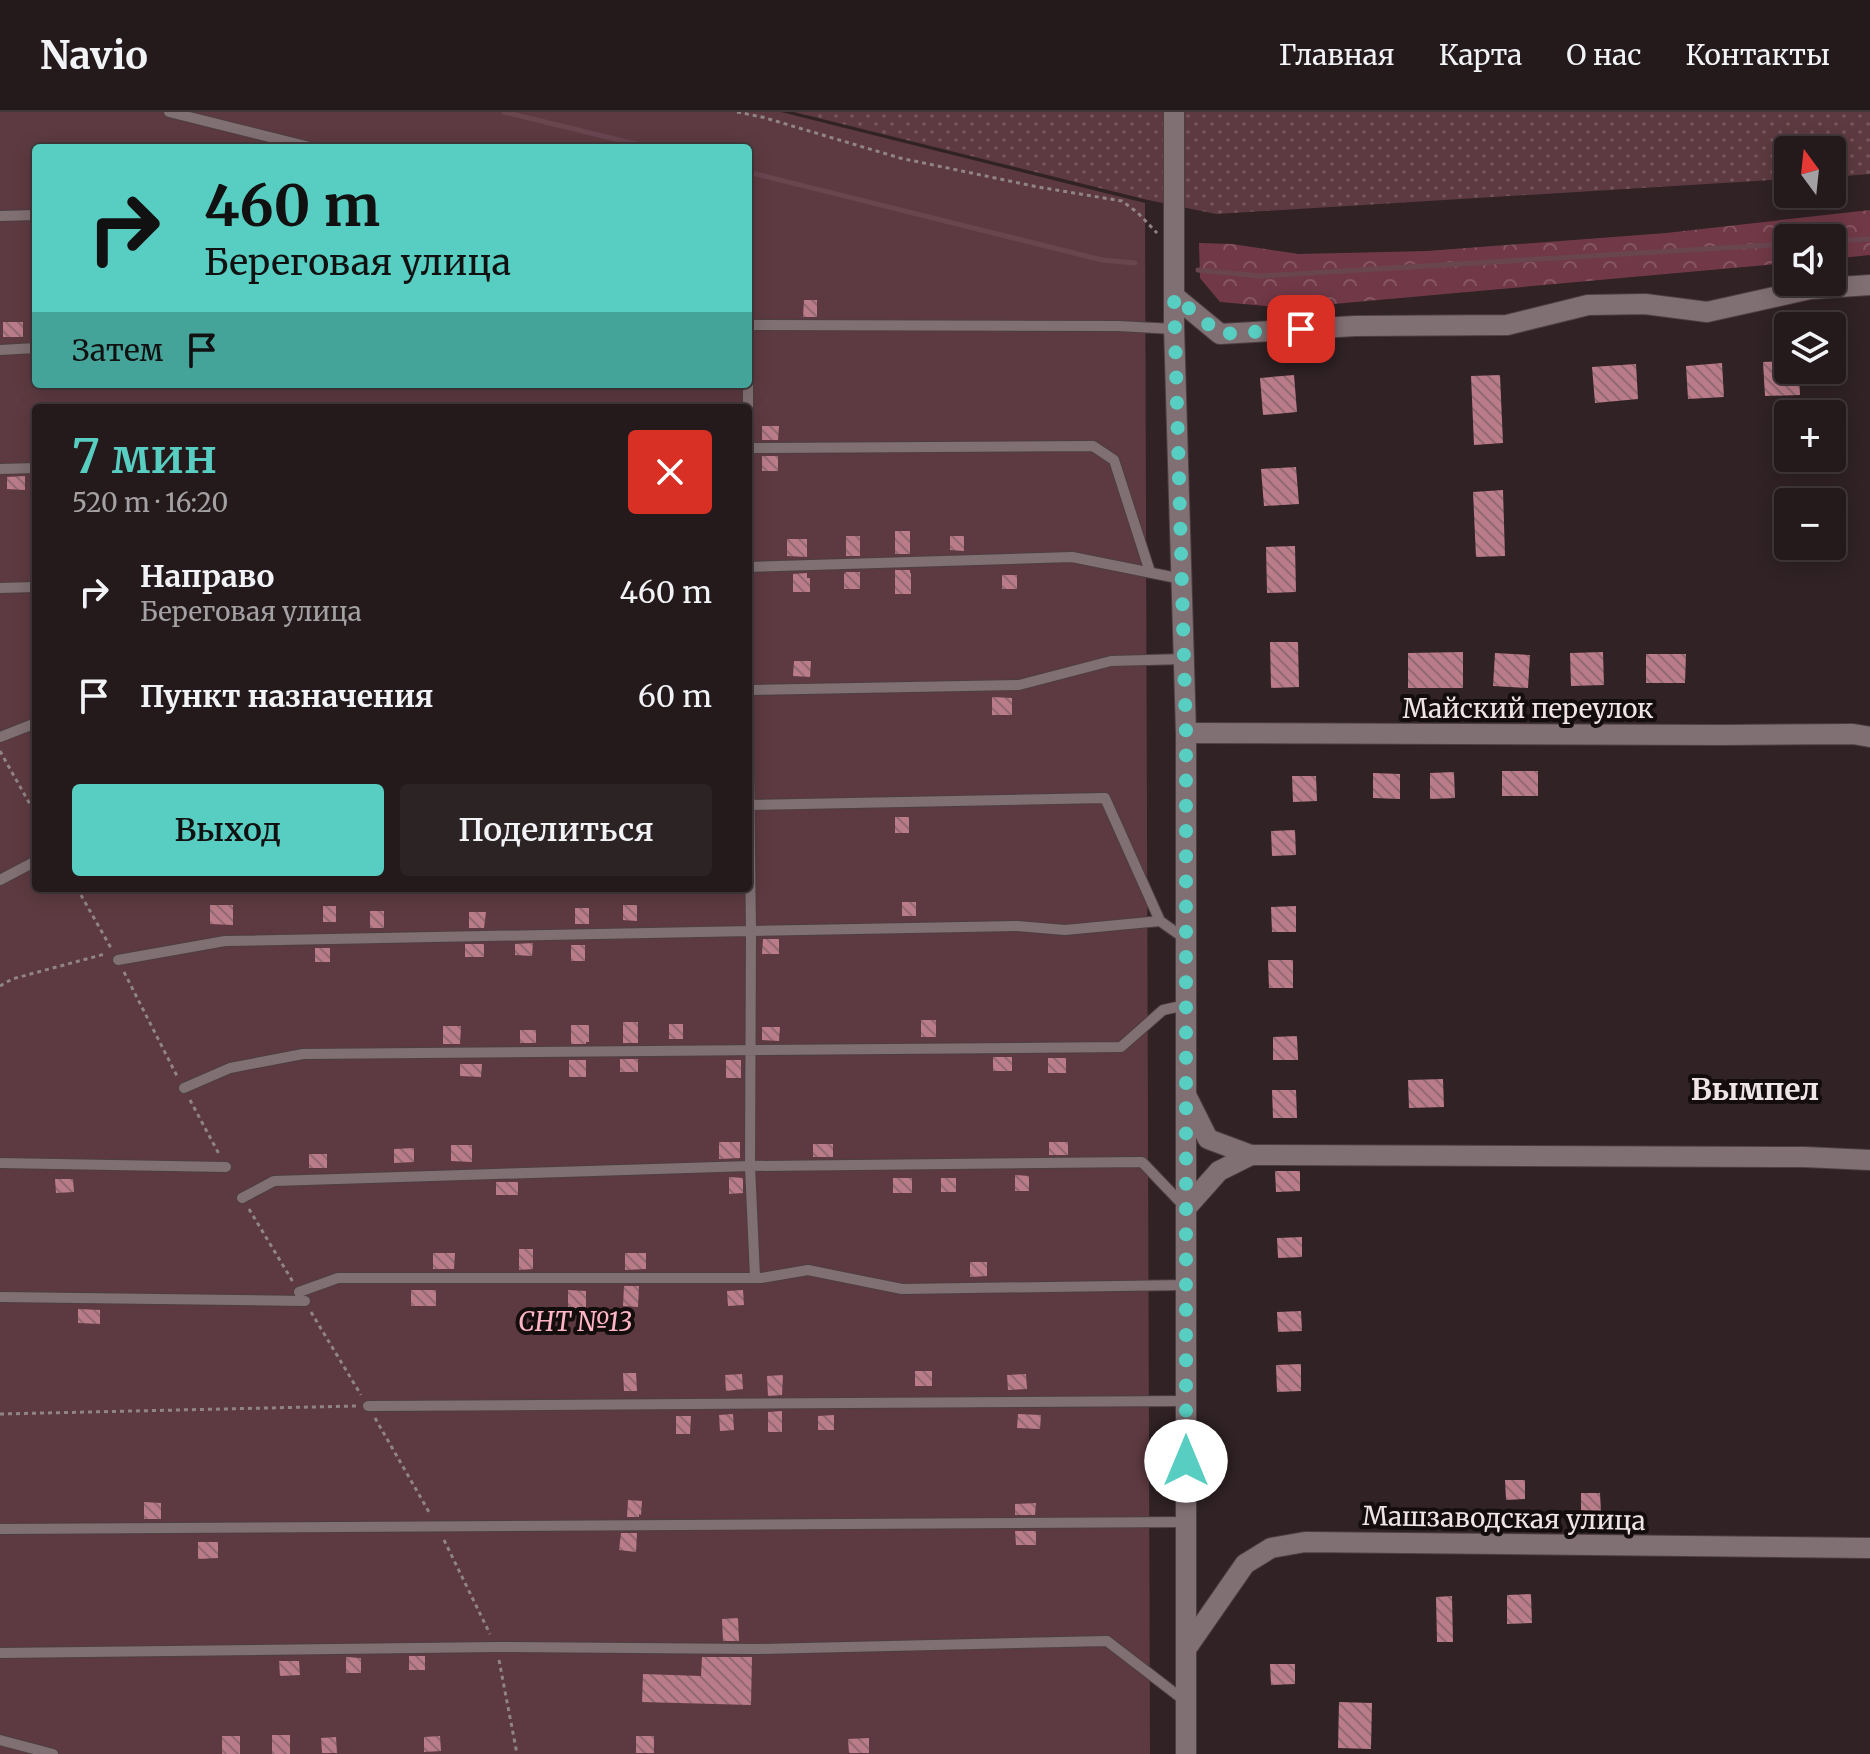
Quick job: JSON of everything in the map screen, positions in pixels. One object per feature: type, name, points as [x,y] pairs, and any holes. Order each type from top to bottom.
[{"type":"street","points":[[1174,112],[1174,329],[1186,733],[1186,1754]]},
{"type":"street","points":[[1174,296],[1220,334],[1355,326],[1507,325],[1588,305],[1645,304],[1707,312],[1810,289],[1870,285]]},
{"type":"street","name":"Майский переулок","points":[[1186,733],[1853,734],[1870,737]]},
{"type":"street","points":[[1186,1095],[1208,1139],[1251,1155],[1804,1157],[1870,1160]]},
{"type":"street","points":[[1186,1208],[1219,1171],[1251,1155]]},
{"type":"street","name":"Машзаводская улица","points":[[1186,1649],[1245,1564],[1271,1548],[1305,1542],[1870,1548]]},
{"type":"lane","points":[[169,112],[298,144]]},
{"type":"lane","points":[[0,216],[32,215]]},
{"type":"lane","points":[[752,325],[1118,326],[1174,329]]},
{"type":"lane","points":[[0,350],[32,348]]},
{"type":"lane","points":[[752,448],[1093,446],[1114,460],[1150,572]]},
{"type":"lane","points":[[0,469],[32,468]]},
{"type":"lane","points":[[752,567],[1072,557],[1182,579]]},
{"type":"lane","points":[[0,588],[32,587]]},
{"type":"lane","points":[[752,690],[1019,685],[1111,661],[1184,659]]},
{"type":"lane","points":[[0,737],[32,725]]},
{"type":"lane","points":[[752,805],[1105,798],[1160,921],[1186,938]]},
{"type":"lane","points":[[0,880],[32,863]]},
{"type":"lane","points":[[750,892],[750,1166],[755,1277]]},
{"type":"lane","points":[[118,960],[225,941],[1017,926],[1065,930],[1160,921]]},
{"type":"lane","points":[[184,1088],[230,1068],[303,1054],[1121,1047],[1163,1010],[1186,1005]]},
{"type":"lane","points":[[242,1198],[274,1181],[750,1166],[1142,1162],[1186,1208]]},
{"type":"lane","points":[[0,1163],[226,1167]]},
{"type":"lane","points":[[0,1297],[302,1297],[338,1278],[755,1277],[808,1270],[902,1289],[1186,1285]]},
{"type":"lane","points":[[368,1406],[1186,1401]]},
{"type":"lane","points":[[0,1529],[1186,1522]]},
{"type":"lane","points":[[0,1653],[497,1647],[757,1649],[1107,1641],[1186,1702]]},
{"type":"lane","points":[[0,1740],[53,1754]]},
{"type":"path","points":[[737,112],[900,158],[1122,201],[1138,213],[1173,250]]},
{"type":"path","points":[[0,751],[32,808]]},
{"type":"path","points":[[0,986],[12,979],[113,951],[79,892]]},
{"type":"path","points":[[118,960],[226,1167]]},
{"type":"path","points":[[242,1198],[437,1525],[497,1647],[517,1754]]},
{"type":"path","points":[[0,1414],[368,1406]]},
{"type":"green space","name":"СНТ №13","points":[[0,112],[781,112],[1145,203],[1150,1754],[0,1754]]},
{"type":"green space","points":[[794,112],[1870,112],[1870,174],[1846,176],[1846,136],[1774,136],[1774,180],[1216,214]]},
{"type":"green space","points":[[1870,210],[1870,255],[1846,258],[1846,224],[1774,224],[1774,264],[1289,308],[1220,302],[1200,278],[1199,243],[1232,244],[1299,254],[1427,251],[1666,233]]},
{"type":"building","points":[[804,300],[817,300],[817,317],[803,317]]},
{"type":"building","points":[[3,322],[23,322],[23,337],[3,337]]},
{"type":"building","points":[[1763,362],[1774,362],[1774,384],[1800,384],[1800,395],[1765,396]]},
{"type":"building","points":[[1722,363],[1724,397],[1688,399],[1686,366]]},
{"type":"building","points":[[1636,364],[1638,399],[1595,403],[1592,367]]},
{"type":"building","points":[[1294,375],[1297,412],[1263,415],[1260,378]]},
{"type":"building","points":[[1500,375],[1503,443],[1474,445],[1471,376]]},
{"type":"building","points":[[762,426],[779,426],[778,440],[762,440]]},
{"type":"building","points":[[762,456],[778,456],[778,471],[762,471]]},
{"type":"building","points":[[1296,467],[1299,504],[1264,506],[1261,469]]},
{"type":"building","points":[[25,476],[25,490],[7,489],[7,477]]},
{"type":"building","points":[[1503,490],[1505,556],[1476,557],[1473,492]]},
{"type":"building","points":[[895,531],[910,531],[910,554],[895,554]]},
{"type":"building","points":[[846,536],[860,536],[860,556],[846,556]]},
{"type":"building","points":[[950,536],[964,536],[964,551],[950,550]]},
{"type":"building","points":[[787,539],[807,539],[807,557],[787,556]]},
{"type":"building","points":[[1295,546],[1296,592],[1267,593],[1266,547]]},
{"type":"building","points":[[895,570],[910,570],[911,594],[895,594]]},
{"type":"building","points":[[846,572],[860,572],[860,589],[844,589]]},
{"type":"building","points":[[807,573],[810,592],[793,592],[793,574]]},
{"type":"building","points":[[1002,575],[1017,575],[1017,589],[1002,589]]},
{"type":"building","points":[[1270,642],[1298,642],[1299,687],[1271,688]]},
{"type":"building","points":[[1463,652],[1463,688],[1408,688],[1408,653]]},
{"type":"building","points":[[1603,652],[1604,685],[1571,686],[1570,653]]},
{"type":"building","points":[[1495,653],[1530,655],[1528,688],[1493,686]]},
{"type":"building","points":[[1646,654],[1686,654],[1685,683],[1646,683]]},
{"type":"building","points":[[794,661],[811,661],[810,677],[793,676]]},
{"type":"building","points":[[992,697],[1012,698],[1012,715],[992,715]]},
{"type":"building","points":[[1502,771],[1538,771],[1538,796],[1502,796]]},
{"type":"building","points":[[1454,772],[1455,798],[1430,799],[1430,773]]},
{"type":"building","points":[[1373,773],[1400,774],[1400,799],[1373,798]]},
{"type":"building","points":[[1292,776],[1316,776],[1317,801],[1293,802]]},
{"type":"building","points":[[895,817],[909,817],[909,833],[895,833]]},
{"type":"building","points":[[1295,830],[1296,855],[1272,856],[1271,831]]},
{"type":"building","points":[[902,902],[916,902],[916,916],[902,916]]},
{"type":"building","points":[[210,905],[233,905],[233,925],[210,924]]},
{"type":"building","points":[[623,905],[637,905],[637,921],[623,920]]},
{"type":"building","points":[[323,906],[336,906],[336,922],[323,922]]},
{"type":"building","points":[[1296,906],[1296,932],[1272,932],[1271,907]]},
{"type":"building","points":[[575,908],[589,908],[589,924],[575,924]]},
{"type":"building","points":[[370,911],[384,911],[384,928],[370,928]]},
{"type":"building","points":[[469,912],[486,912],[484,928],[469,928]]},
{"type":"building","points":[[763,939],[779,939],[779,954],[762,954]]},
{"type":"building","points":[[533,943],[532,956],[515,955],[515,944]]},
{"type":"building","points":[[465,944],[484,944],[484,957],[465,957]]},
{"type":"building","points":[[571,945],[585,945],[585,961],[571,961]]},
{"type":"building","points":[[315,948],[330,948],[330,962],[315,962]]},
{"type":"building","points":[[1268,960],[1293,960],[1293,988],[1269,988]]},
{"type":"building","points":[[921,1020],[936,1020],[936,1037],[921,1037]]},
{"type":"building","points":[[623,1022],[638,1022],[638,1043],[623,1043]]},
{"type":"building","points":[[669,1024],[683,1024],[683,1039],[669,1039]]},
{"type":"building","points":[[571,1025],[589,1025],[589,1042],[571,1044]]},
{"type":"building","points":[[443,1026],[461,1026],[460,1044],[443,1044]]},
{"type":"building","points":[[762,1027],[780,1027],[779,1041],[762,1040]]},
{"type":"building","points":[[520,1030],[536,1030],[536,1043],[520,1043]]},
{"type":"building","points":[[1297,1036],[1298,1060],[1273,1060],[1273,1037]]},
{"type":"building","points":[[993,1057],[1012,1057],[1012,1071],[993,1071]]},
{"type":"building","points":[[1048,1058],[1066,1058],[1066,1073],[1048,1073]]},
{"type":"building","points":[[620,1059],[638,1059],[638,1072],[620,1072]]},
{"type":"building","points":[[569,1060],[586,1060],[586,1077],[569,1077]]},
{"type":"building","points":[[726,1060],[741,1060],[741,1078],[726,1078]]},
{"type":"building","points":[[460,1064],[482,1064],[481,1077],[460,1076]]},
{"type":"building","points":[[1443,1079],[1444,1107],[1409,1108],[1408,1080]]},
{"type":"building","points":[[1272,1090],[1296,1090],[1297,1118],[1273,1118]]},
{"type":"building","points":[[719,1142],[740,1142],[740,1158],[719,1159]]},
{"type":"building","points":[[1049,1142],[1068,1142],[1068,1155],[1049,1155]]},
{"type":"building","points":[[813,1144],[833,1144],[833,1157],[813,1157]]},
{"type":"building","points":[[451,1145],[472,1145],[472,1162],[451,1161]]},
{"type":"building","points":[[414,1148],[414,1162],[394,1163],[394,1149]]},
{"type":"building","points":[[309,1154],[327,1154],[327,1168],[309,1168]]},
{"type":"building","points":[[1275,1171],[1300,1171],[1300,1191],[1276,1192]]},
{"type":"building","points":[[1015,1175],[1029,1176],[1029,1191],[1015,1191]]},
{"type":"building","points":[[729,1177],[743,1178],[743,1193],[729,1194]]},
{"type":"building","points":[[893,1178],[912,1178],[912,1193],[893,1193]]},
{"type":"building","points":[[941,1178],[956,1178],[956,1192],[941,1192]]},
{"type":"building","points":[[55,1179],[73,1179],[74,1192],[56,1193]]},
{"type":"building","points":[[496,1182],[518,1182],[518,1195],[496,1195]]},
{"type":"building","points":[[1302,1237],[1302,1257],[1278,1258],[1277,1238]]},
{"type":"building","points":[[519,1249],[533,1249],[533,1269],[519,1270]]},
{"type":"building","points":[[433,1253],[455,1253],[454,1269],[433,1269]]},
{"type":"building","points":[[625,1253],[646,1253],[646,1269],[625,1270]]},
{"type":"building","points":[[970,1262],[987,1262],[987,1276],[970,1277]]},
{"type":"building","points":[[624,1286],[639,1286],[638,1307],[623,1306]]},
{"type":"building","points":[[411,1290],[436,1290],[436,1306],[411,1306]]},
{"type":"building","points":[[568,1290],[586,1291],[586,1308],[568,1308]]},
{"type":"building","points":[[743,1290],[744,1305],[728,1306],[727,1291]]},
{"type":"building","points":[[78,1309],[100,1310],[100,1324],[78,1323]]},
{"type":"building","points":[[1301,1311],[1302,1331],[1278,1332],[1277,1312]]},
{"type":"building","points":[[1301,1364],[1301,1391],[1277,1392],[1276,1365]]},
{"type":"building","points":[[915,1371],[932,1371],[932,1386],[915,1386]]},
{"type":"building","points":[[623,1373],[636,1373],[637,1391],[624,1391]]},
{"type":"building","points":[[742,1374],[743,1389],[726,1391],[725,1375]]},
{"type":"building","points":[[1026,1374],[1027,1389],[1008,1390],[1007,1375]]},
{"type":"building","points":[[783,1375],[782,1395],[768,1396],[767,1376]]},
{"type":"building","points":[[782,1411],[782,1432],[768,1432],[768,1412]]},
{"type":"building","points":[[733,1414],[734,1430],[720,1431],[719,1415]]},
{"type":"building","points":[[1018,1414],[1041,1415],[1040,1429],[1017,1428]]},
{"type":"building","points":[[834,1415],[834,1430],[818,1430],[818,1416]]},
{"type":"building","points":[[676,1416],[691,1416],[690,1434],[676,1434]]},
{"type":"building","points":[[1505,1480],[1525,1480],[1525,1499],[1506,1500]]},
{"type":"building","points":[[1581,1493],[1600,1493],[1601,1512],[1581,1513]]},
{"type":"building","points":[[628,1500],[642,1501],[639,1517],[627,1517]]},
{"type":"building","points":[[144,1502],[161,1503],[161,1519],[144,1519]]},
{"type":"building","points":[[1036,1503],[1035,1515],[1015,1515],[1015,1504]]},
{"type":"building","points":[[1015,1531],[1036,1531],[1036,1545],[1016,1545]]},
{"type":"building","points":[[621,1533],[637,1533],[636,1552],[619,1550]]},
{"type":"building","points":[[198,1542],[218,1542],[218,1558],[198,1559]]},
{"type":"building","points":[[1531,1594],[1532,1623],[1507,1624],[1507,1595]]},
{"type":"building","points":[[1452,1596],[1453,1642],[1437,1642],[1436,1597]]},
{"type":"building","points":[[738,1618],[739,1641],[723,1641],[722,1619]]},
{"type":"building","points":[[409,1656],[425,1656],[425,1670],[409,1670]]},
{"type":"building","points":[[346,1657],[361,1658],[361,1673],[346,1673]]},
{"type":"building","points":[[702,1657],[752,1657],[751,1705],[642,1702],[643,1674],[701,1676]]},
{"type":"building","points":[[279,1661],[299,1661],[300,1675],[280,1676]]},
{"type":"building","points":[[1270,1664],[1295,1664],[1295,1684],[1271,1685]]},
{"type":"building","points":[[1339,1702],[1372,1703],[1371,1749],[1338,1748]]},
{"type":"building","points":[[272,1735],[290,1735],[290,1754],[272,1754]]},
{"type":"building","points":[[222,1736],[240,1736],[240,1754],[222,1754]]},
{"type":"building","points":[[440,1736],[441,1751],[424,1752],[424,1737]]},
{"type":"building","points":[[636,1736],[654,1736],[654,1753],[636,1753]]},
{"type":"building","points":[[336,1737],[337,1753],[322,1753],[321,1738]]},
{"type":"building","points":[[869,1738],[869,1753],[849,1753],[848,1739]]},
{"type":"waterway","points":[[504,112],[636,144]]},
{"type":"waterway","points":[[752,173],[1102,260],[1135,263]]},
{"type":"waterway","points":[[1846,240],[1870,239]]},
{"type":"waterway","points":[[1198,270],[1260,276],[1774,245]]},
{"type":"district","name":"Вымпел","points":[[1755,1089]]},
{"type":"route","points":[[1186,1461],[1186,733],[1174,296],[1220,334],[1301,329]]}]
